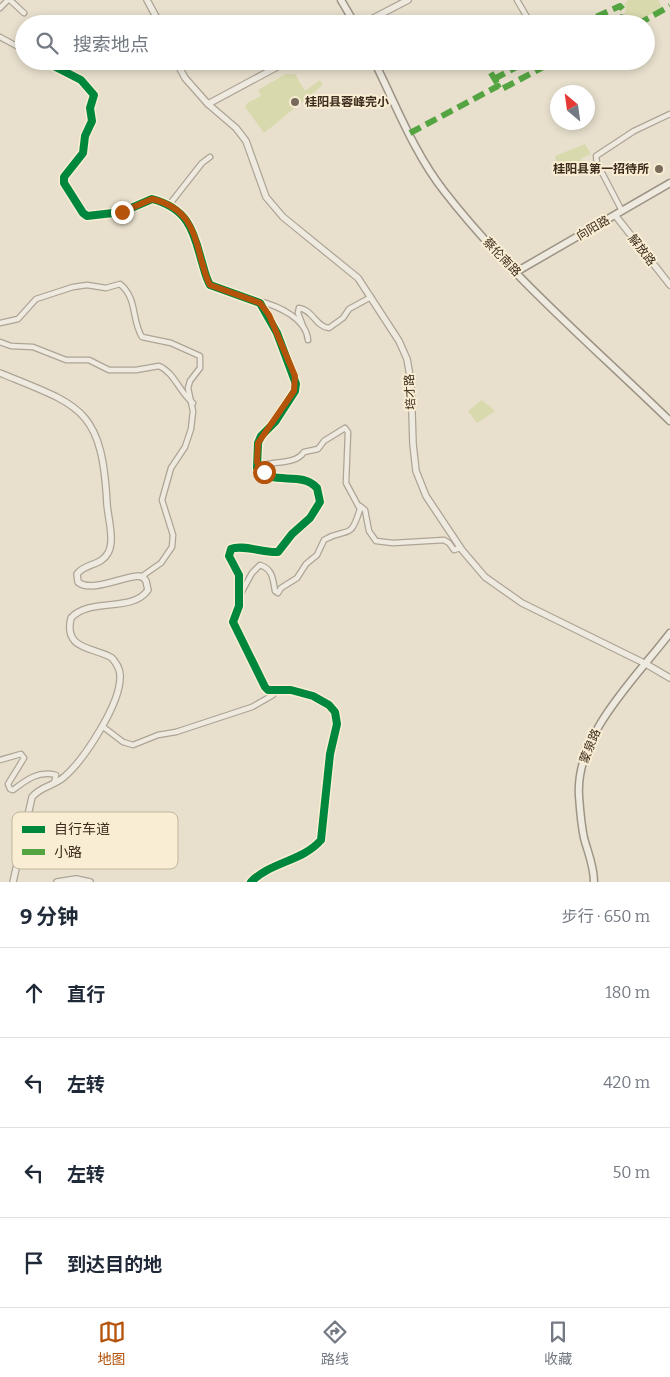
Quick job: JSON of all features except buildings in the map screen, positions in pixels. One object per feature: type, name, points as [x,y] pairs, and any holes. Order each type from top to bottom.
[{"type":"main road","points":[[341,0],[350,15]]},
{"type":"main road","name":"蔡伦南路","points":[[379,70],[429,169],[476,229],[516,272],[670,421]]},
{"type":"main road","name":"向阳路","points":[[516,272],[670,183]]},
{"type":"main road","name":"蒙泉路","points":[[594,882],[582,820],[579,787],[582,764],[597,728],[670,633]]},
{"type":"street","points":[[0,8],[9,0],[24,13]]},
{"type":"street","points":[[147,0],[155,15]]},
{"type":"street","points":[[379,15],[408,0]]},
{"type":"street","points":[[517,0],[526,15]]},
{"type":"street","points":[[0,38],[15,46]]},
{"type":"street","points":[[62,70],[81,80],[94,95],[90,108],[92,121],[85,136],[83,153],[64,177],[64,182],[83,213],[87,216],[122,212],[152,199],[168,205],[182,213],[189,223],[204,274],[210,285],[286,312],[303,326]]},
{"type":"street","name":"培才路","points":[[181,70],[185,78],[208,104],[236,128],[246,141],[266,197],[283,217],[358,278],[408,360],[416,471],[426,496],[460,548],[485,577],[522,603],[646,664],[670,678]]},
{"type":"street","points":[[208,104],[271,70]]},
{"type":"street","points":[[622,211],[597,163],[596,156],[634,131],[670,114]]},
{"type":"street","points":[[168,205],[202,163],[210,157]]},
{"type":"street","name":"解放路","points":[[615,215],[670,285]]},
{"type":"street","points":[[0,323],[18,319],[36,299],[73,287],[87,285],[106,288],[120,284],[134,304],[136,323],[142,337],[177,345],[200,356],[200,368],[190,381],[188,388],[192,403],[193,420],[189,438],[171,468],[162,500],[173,535],[172,547],[161,563],[142,577],[131,576],[93,586],[82,585],[78,582],[77,574],[80,570],[103,559],[110,549],[111,542],[104,477],[94,432],[83,414],[67,401],[0,373]]},
{"type":"street","points":[[308,340],[298,313],[299,308],[308,311],[321,325],[330,328],[343,318],[349,309],[371,297]]},
{"type":"street","points":[[251,882],[266,869],[283,863],[317,845],[323,835],[330,754],[337,718],[329,705],[313,696],[291,690],[275,690],[265,687],[234,627],[233,618],[239,606],[239,574],[228,556],[231,549],[239,547],[262,552],[278,552],[292,534],[310,518],[320,502],[321,496],[318,488],[306,480],[264,474],[257,468],[258,443],[264,432],[275,422],[294,391],[296,384],[291,366],[269,315],[255,300]]},
{"type":"street","points":[[0,342],[11,346],[33,348],[66,360],[89,360],[109,370],[136,370],[159,366],[170,374],[182,393],[192,403]]},
{"type":"street","points":[[264,474],[266,465],[299,458],[304,452],[318,449],[324,441],[345,428],[348,432],[345,458],[346,483],[352,498],[364,510],[369,531],[376,541],[393,543],[444,540],[454,550],[460,548]]},
{"type":"street","points":[[239,596],[252,573],[260,565],[268,570],[273,578],[274,591],[278,593],[281,588],[297,578],[306,564],[317,555],[324,540],[347,533],[354,528],[360,506]]},
{"type":"street","points":[[29,812],[32,797],[41,789],[64,778],[88,751],[118,691],[120,672],[112,658],[85,649],[76,642],[70,630],[71,618],[82,611],[139,599],[144,595],[148,585],[142,577]]},
{"type":"street","points":[[102,726],[123,742],[133,745],[158,735],[176,732],[252,707],[273,695],[275,690]]},
{"type":"street","points":[[0,760],[18,754],[21,754],[24,758],[8,784],[10,789],[13,790],[22,782],[38,775],[56,775],[54,783]]},
{"type":"street","points":[[13,882],[16,869]]},
{"type":"street","points":[[57,882],[76,878],[90,882]]},
{"type":"green space","points":[[628,0],[658,0],[662,7],[649,15],[624,15],[626,8],[624,4]]},
{"type":"green space","points":[[286,74],[295,74],[305,91],[320,80],[323,85],[264,133],[245,107],[247,103],[261,96],[258,90]]},
{"type":"green space","points":[[585,144],[591,154],[580,159],[582,162],[557,170],[555,156]]},
{"type":"green space","points":[[482,400],[495,411],[477,423],[468,411]]},
{"type":"marked path","points":[[600,15],[620,6],[624,11],[623,15]]},
{"type":"marked path","points":[[654,15],[670,6]]},
{"type":"marked path","points":[[489,70],[497,83]]},
{"type":"marked path","points":[[494,79],[511,70]]},
{"type":"marked path","points":[[410,133],[498,86],[500,90],[538,70]]},
{"type":"cycle path","points":[[62,70],[81,80],[94,95],[90,108],[92,121],[85,136],[83,153],[64,177],[64,183],[83,213],[87,216],[122,212],[152,199],[173,208],[191,229],[210,285],[260,303],[277,333],[296,384],[295,391],[275,422],[261,436],[258,443],[257,468],[263,474],[270,477],[303,480],[310,483],[317,488],[320,502],[310,518],[292,534],[278,552],[241,548],[231,549],[229,556],[239,575],[239,606],[233,622],[268,690],[291,690],[313,696],[329,705],[335,712],[337,724],[330,754],[321,840],[305,853],[267,870],[251,882]]},
{"type":"place","name":"桂阳县蓉峰完小","points":[[295,102]]},
{"type":"place","name":"桂阳县第一招待所","points":[[659,169]]},
{"type":"route","points":[[122,212],[152,199],[171,206],[182,213],[189,223],[203,265],[204,274],[210,285],[255,300],[265,308],[269,315],[295,376],[296,384],[294,391],[275,422],[264,432],[258,443],[257,468],[264,474],[264,472]]}]
